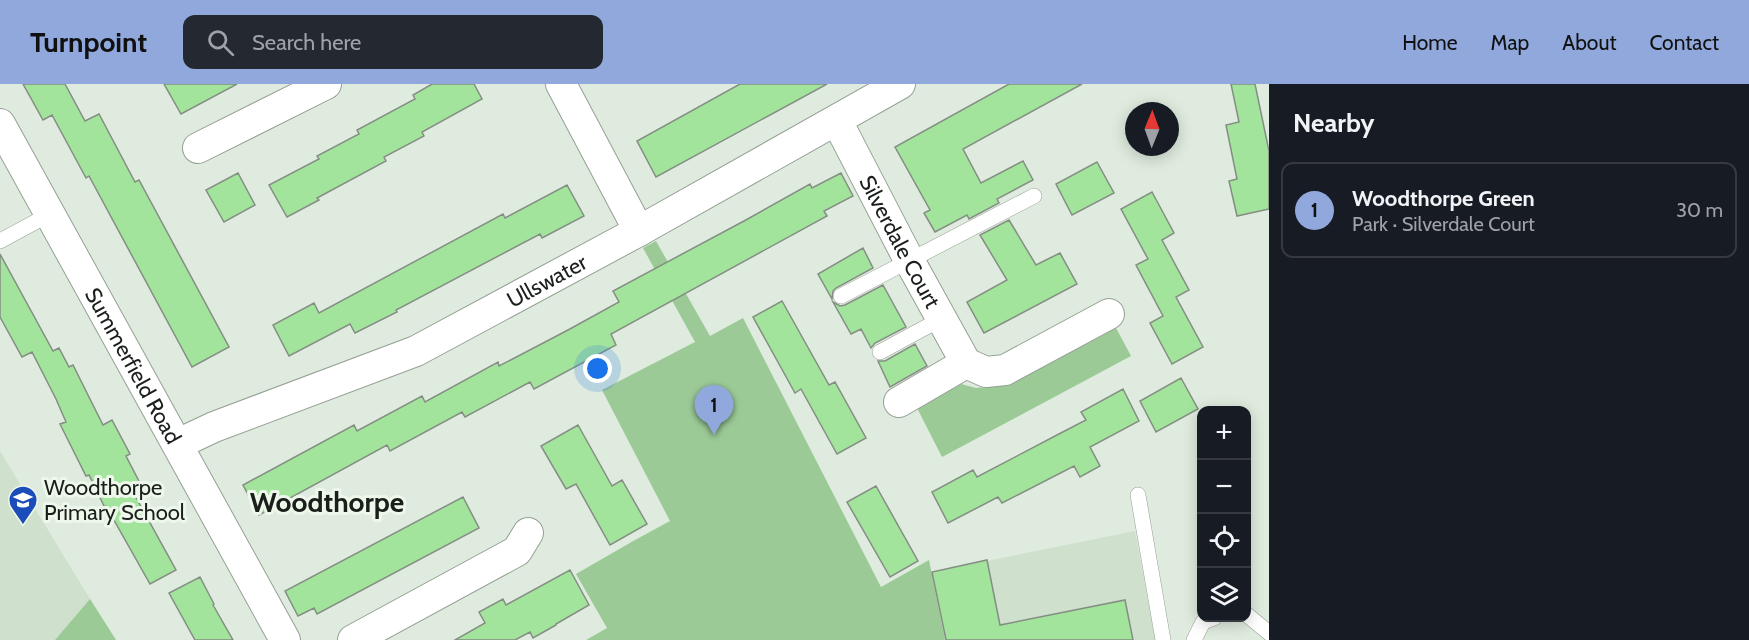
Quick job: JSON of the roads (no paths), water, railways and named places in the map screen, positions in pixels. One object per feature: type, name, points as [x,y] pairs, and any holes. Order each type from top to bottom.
[{"type":"street","points":[[198,148],[284,120],[326,84]]},
{"type":"street","points":[[561,84],[639,231]]},
{"type":"street","name":"Ullswater","points":[[178,444],[214,427],[416,351],[639,231],[900,84]]},
{"type":"street","name":"Silverdale Court","points":[[837,121],[909,260],[966,363]]},
{"type":"street","name":"Summerfield Road","points":[[0,124],[285,640]]},
{"type":"street","points":[[899,402],[966,363],[986,372],[1005,370],[1109,314]]},
{"type":"street","points":[[353,640],[517,551],[528,532]]},
{"type":"lane","points":[[841,296],[1034,196]]},
{"type":"lane","points":[[0,241],[50,214]]},
{"type":"lane","points":[[879,352],[941,319]]},
{"type":"lane","points":[[1138,495],[1162,640]]},
{"type":"lane","points":[[1251,618],[1269,633]]},
{"type":"lane","points":[[1194,640],[1203,622]]},
{"type":"place","name":"Woodthorpe Green","points":[[714,435]]},
{"type":"place","name":"Woodthorpe Primary School","points":[[23,526]]},
{"type":"district","name":"Woodthorpe","points":[[327,502]]}]
